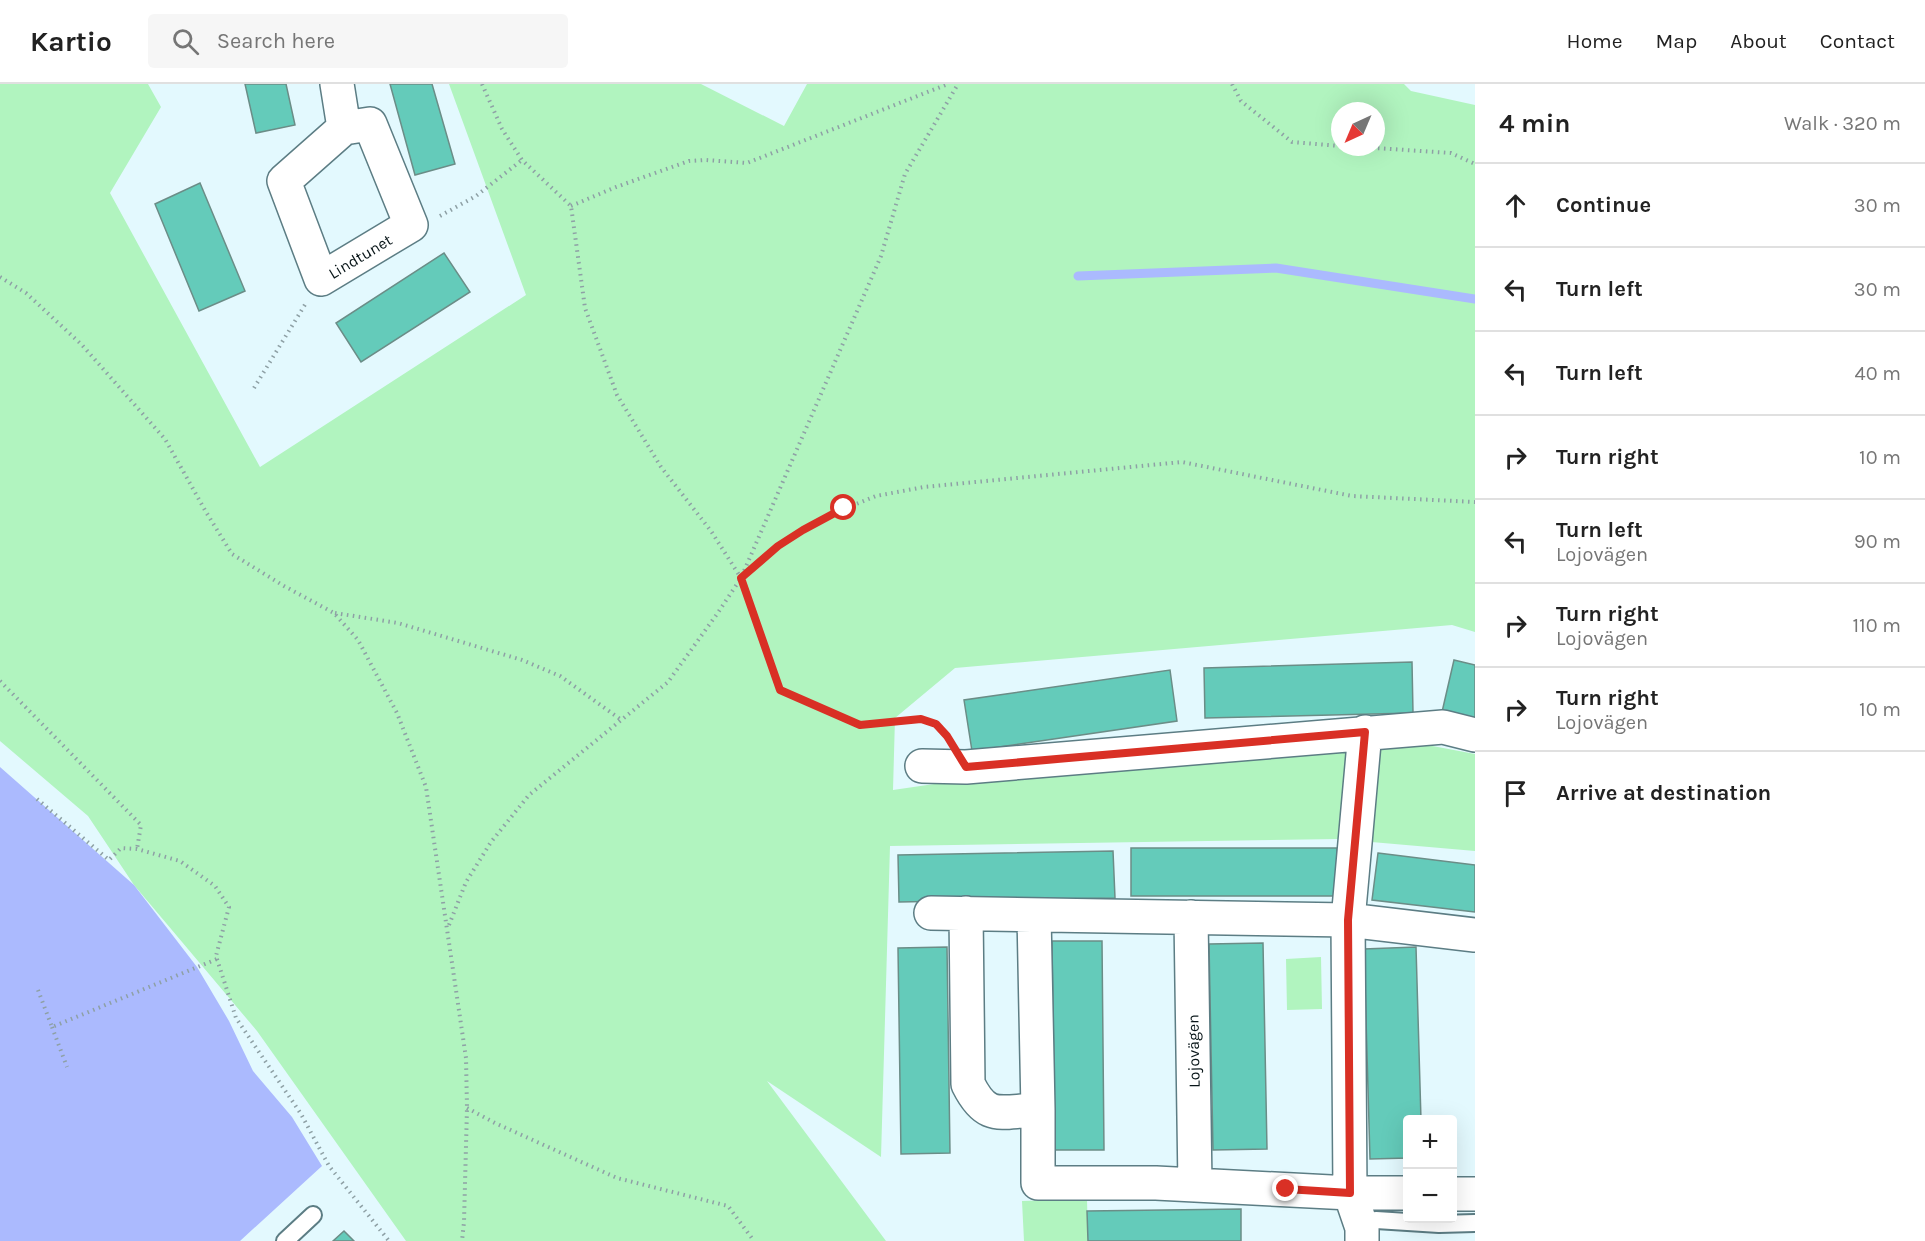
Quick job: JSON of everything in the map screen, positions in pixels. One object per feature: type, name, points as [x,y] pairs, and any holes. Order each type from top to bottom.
[{"type":"street","points":[[337,84],[344,128]]},
{"type":"street","name":"Lindtunet","points":[[370,124],[411,225],[321,279],[284,181],[344,128],[370,124]]},
{"type":"street","points":[[922,766],[966,767],[1443,727],[1475,735]]},
{"type":"street","points":[[1362,1234],[1350,1193],[1348,920],[1365,732]]},
{"type":"street","points":[[931,913],[1348,920],[1475,934]]},
{"type":"street","points":[[966,914],[968,1084],[982,1107],[990,1111],[1038,1110]]},
{"type":"street","points":[[1034,915],[1038,1183],[1195,1185],[1350,1193],[1403,1193]]},
{"type":"street","name":"Lojovägen","points":[[1191,917],[1195,1185]]},
{"type":"street","points":[[1457,1194],[1475,1194]]},
{"type":"lane","points":[[285,1241],[313,1215]]},
{"type":"lane","points":[[1362,1234],[1376,1220],[1439,1224],[1475,1223]]},
{"type":"path","points":[[482,84],[502,129],[522,160],[571,206],[585,308],[617,395],[661,467],[711,531],[741,578],[780,690],[860,725],[921,719],[936,724],[947,736],[966,767]]},
{"type":"path","points":[[571,206],[689,161],[747,163],[948,84]]},
{"type":"path","points":[[448,927],[466,882],[491,842],[529,795],[668,682],[741,578],[881,256],[905,174],[958,84]]},
{"type":"path","points":[[1232,84],[1241,100],[1292,142],[1331,145]]},
{"type":"path","points":[[1385,149],[1452,153],[1475,164]]},
{"type":"path","points":[[411,225],[446,215],[476,196],[522,160]]},
{"type":"path","points":[[0,276],[26,293],[82,345],[165,438],[232,554],[334,613],[398,623],[522,660],[560,676],[620,719]]},
{"type":"path","points":[[254,388],[321,279]]},
{"type":"path","points":[[741,578],[778,546],[844,508],[876,496],[924,487],[1182,462],[1352,496],[1475,502]]},
{"type":"path","points":[[334,613],[358,640],[397,713],[426,787],[466,1058],[467,1108],[462,1241]]},
{"type":"path","points":[[0,681],[141,825],[137,849]]},
{"type":"path","points":[[38,799],[109,860],[121,848],[137,849],[180,861],[215,885],[229,907],[216,958],[236,1018],[301,1114],[329,1166],[389,1241]]},
{"type":"path","points":[[52,1027],[216,958]]},
{"type":"path","points":[[38,990],[67,1067]]},
{"type":"path","points":[[467,1108],[495,1124],[617,1178],[728,1206],[754,1241]]},
{"type":"green space","points":[[0,84],[148,84],[161,107],[110,193],[260,467],[526,295],[449,84],[701,84],[784,126],[807,84],[1404,84],[1411,91],[1475,105],[1475,632],[1452,625],[955,668],[895,718],[893,790],[1044,768],[1406,741],[1475,754],[1475,851],[1337,839],[890,846],[881,1157],[767,1081],[886,1241],[406,1241],[257,1031],[134,885],[88,816],[0,741]]},
{"type":"green space","points":[[1321,957],[1322,1009],[1287,1010],[1286,959]]},
{"type":"green space","points":[[1087,1199],[1088,1241],[1024,1241],[1022,1201]]},
{"type":"water","points":[[0,767],[134,885],[197,967],[229,1021],[253,1071],[292,1117],[322,1166],[240,1241],[0,1241]]},
{"type":"building","points":[[245,84],[286,84],[295,125],[256,133]]},
{"type":"building","points":[[390,84],[432,84],[455,164],[415,175]]},
{"type":"building","points":[[200,183],[245,291],[199,311],[155,204]]},
{"type":"building","points":[[444,253],[470,292],[361,362],[336,323]]},
{"type":"building","points":[[1454,660],[1475,665],[1475,719],[1442,712]]},
{"type":"building","points":[[1412,662],[1413,713],[1205,718],[1204,668]]},
{"type":"building","points":[[1170,670],[1177,721],[972,751],[964,700]]},
{"type":"building","points":[[1131,848],[1337,848],[1337,896],[1131,896]]},
{"type":"building","points":[[1113,851],[1115,898],[899,902],[898,855]]},
{"type":"building","points":[[1378,853],[1475,865],[1475,912],[1372,900]]},
{"type":"building","points":[[1052,941],[1102,941],[1104,1150],[1055,1150]]},
{"type":"building","points":[[1263,943],[1267,1149],[1213,1150],[1209,944]]},
{"type":"building","points":[[947,947],[950,1153],[901,1154],[898,948]]},
{"type":"building","points":[[1416,947],[1421,1115],[1403,1115],[1403,1158],[1370,1159],[1364,949]]},
{"type":"building","points":[[1241,1209],[1241,1241],[1088,1241],[1087,1211]]},
{"type":"building","points":[[344,1231],[354,1241],[333,1241]]},
{"type":"waterway","points":[[1078,276],[1276,268],[1475,299]]},
{"type":"route","points":[[844,508],[778,546],[741,578],[780,690],[860,725],[921,719],[936,724],[947,736],[966,767],[1365,732],[1348,920],[1350,1193],[1286,1189]]}]
